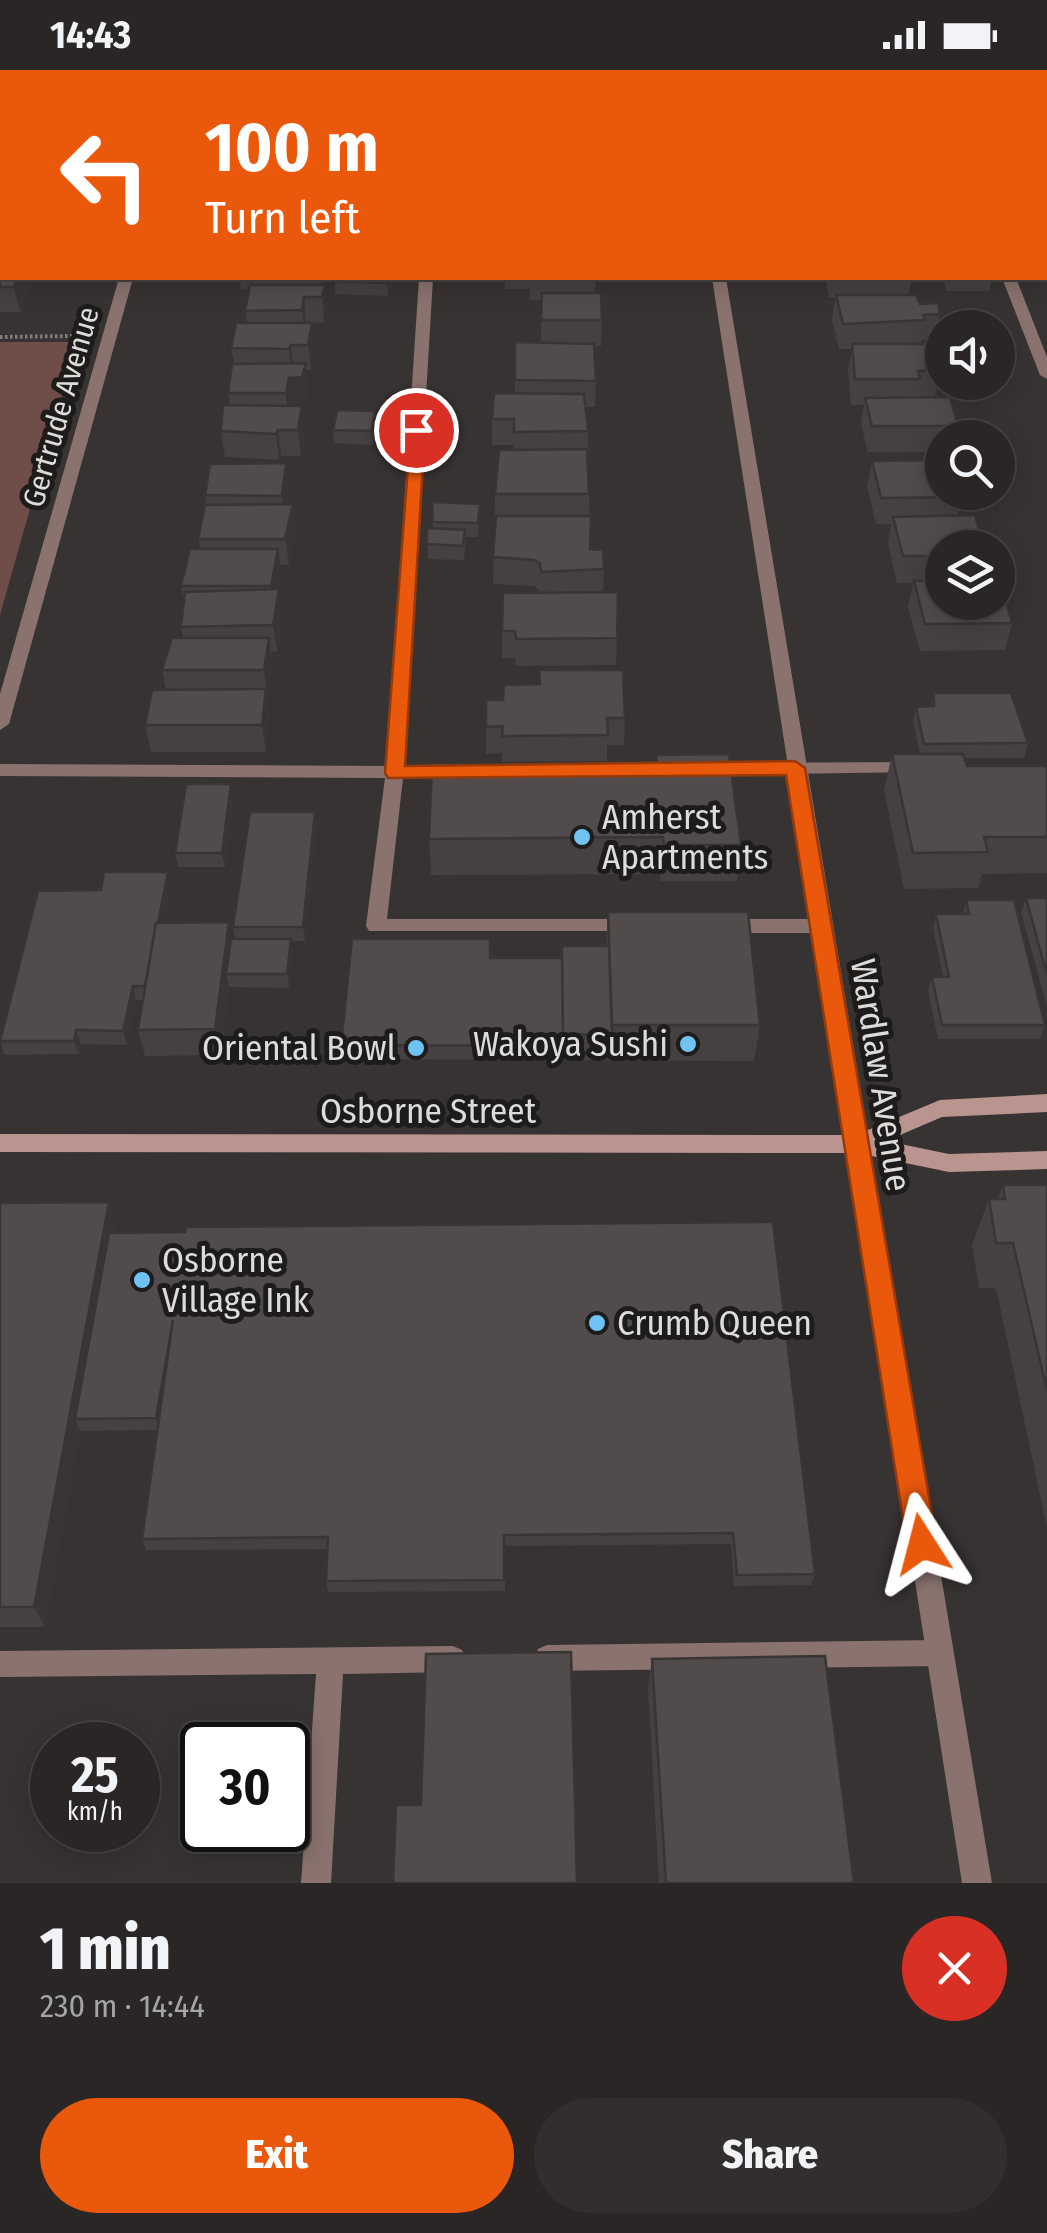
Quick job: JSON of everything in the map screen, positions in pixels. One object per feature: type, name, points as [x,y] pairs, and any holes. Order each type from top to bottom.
[{"type":"main road","name":"Osborne Street","points":[[857,1144],[940,1109],[1047,1103]]},
{"type":"main road","name":"Osborne Street","points":[[0,1144],[857,1144],[949,1162],[1047,1160]]},
{"type":"street","name":"Gertrude Avenue","points":[[0,724],[125,280]]},
{"type":"street","points":[[426,280],[395,773],[376,926],[663,926]]},
{"type":"street","name":"Wardlaw Avenue","points":[[718,280],[977,1883]]},
{"type":"street","points":[[1010,280],[1047,375]]},
{"type":"street","points":[[680,770],[936,768]]},
{"type":"street","points":[[0,770],[471,772]]},
{"type":"street","points":[[701,926],[822,926]]},
{"type":"street","points":[[516,1658],[940,1653]]},
{"type":"street","points":[[0,1664],[480,1659]]},
{"type":"street","points":[[316,1883],[330,1661]]},
{"type":"path","points":[[0,337],[108,336]]},
{"type":"shaded area","points":[[0,342],[77,342],[0,615]]},
{"type":"building","points":[[0,280],[17,280],[14,287],[0,287]]},
{"type":"building","points":[[334,280],[388,280],[387,283]]},
{"type":"building","points":[[250,285],[325,285],[322,297],[304,297],[302,310],[245,311]]},
{"type":"building","points":[[542,293],[601,293],[602,320],[541,320]]},
{"type":"building","points":[[836,295],[916,295],[920,304],[938,303],[939,310],[925,310],[925,320],[843,324]]},
{"type":"building","points":[[236,323],[312,323],[308,345],[291,345],[289,349],[231,348]]},
{"type":"building","points":[[515,342],[594,344],[596,381],[515,380]]},
{"type":"building","points":[[852,344],[925,344],[925,371],[918,371],[920,379],[855,379]]},
{"type":"building","points":[[306,363],[302,377],[289,378],[286,393],[228,393],[232,364]]},
{"type":"building","points":[[494,393],[584,394],[588,431],[514,432],[514,419],[492,419]]},
{"type":"building","points":[[865,398],[951,400],[956,420],[925,420],[925,426],[872,426]]},
{"type":"building","points":[[223,405],[302,406],[298,430],[278,430],[276,434],[221,431]]},
{"type":"building","points":[[337,410],[375,411],[372,431],[333,430]]},
{"type":"building","points":[[587,449],[589,494],[495,494],[499,450]]},
{"type":"building","points":[[925,460],[925,497],[881,498],[872,461]]},
{"type":"building","points":[[286,463],[282,496],[205,495],[210,464]]},
{"type":"building","points":[[432,502],[480,504],[478,523],[433,522]]},
{"type":"building","points":[[293,504],[285,539],[198,539],[205,505]]},
{"type":"building","points":[[975,515],[979,530],[925,530],[925,556],[903,556],[893,517]]},
{"type":"building","points":[[496,516],[591,516],[590,549],[603,550],[604,569],[541,572],[540,563],[534,560],[493,557]]},
{"type":"building","points":[[427,528],[465,530],[463,546],[427,544]]},
{"type":"building","points":[[190,549],[278,549],[271,586],[181,586]]},
{"type":"building","points":[[914,581],[925,581],[925,620],[1012,623],[925,624]]},
{"type":"building","points":[[279,589],[273,625],[181,627],[185,592]]},
{"type":"building","points":[[618,592],[617,638],[516,639],[515,631],[502,631],[503,593]]},
{"type":"building","points":[[172,638],[269,638],[264,670],[162,670]]},
{"type":"building","points":[[539,670],[623,670],[625,718],[607,718],[608,735],[502,736],[503,726],[486,727],[486,700],[503,700],[504,685],[540,684]]},
{"type":"building","points":[[266,689],[262,725],[145,725],[152,690]]},
{"type":"building","points":[[934,693],[1011,693],[1028,743],[924,744],[916,707],[934,706]]},
{"type":"building","points":[[729,754],[741,845],[664,845],[663,837],[429,839],[432,763],[657,762],[656,755]]},
{"type":"building","points":[[892,754],[963,754],[967,766],[1047,766],[1047,837],[984,837],[988,852],[913,853]]},
{"type":"building","points":[[186,784],[231,784],[222,853],[175,853]]},
{"type":"building","points":[[250,812],[315,812],[303,927],[233,927]]},
{"type":"building","points":[[104,872],[168,872],[145,986],[133,986],[123,1031],[76,1030],[74,1041],[0,1041],[38,891],[101,890]]},
{"type":"building","points":[[1026,898],[1047,898],[1047,975]]},
{"type":"building","points":[[966,900],[1014,900],[1045,1025],[942,1025],[932,977],[949,977],[936,914],[969,914]]},
{"type":"building","points":[[608,912],[748,912],[760,1025],[612,1025]]},
{"type":"building","points":[[229,922],[215,1029],[138,1030],[156,923]]},
{"type":"building","points":[[231,939],[291,939],[287,974],[226,974]]},
{"type":"building","points":[[352,939],[490,939],[490,958],[562,958],[563,1046],[341,1045]]},
{"type":"building","points":[[562,946],[609,946],[612,1035],[563,1034]]},
{"type":"building","points":[[1003,1185],[1047,1185],[1047,1391],[1013,1243],[996,1243],[989,1199],[1005,1199]]},
{"type":"building","points":[[109,1202],[34,1607],[0,1607],[0,1203]]},
{"type":"building","points":[[773,1222],[815,1574],[737,1575],[733,1533],[504,1535],[504,1580],[326,1581],[328,1537],[142,1539],[173,1320],[156,1418],[75,1419],[109,1233],[185,1232],[186,1227]]},
{"type":"building","points":[[571,1652],[577,1883],[393,1883],[396,1805],[421,1805],[426,1654]]},
{"type":"building","points":[[825,1656],[854,1883],[666,1883],[652,1659]]},
{"type":"place","name":"Amherst Apartments","points":[[582,837]]},
{"type":"place","name":"Wakoya Sushi","points":[[688,1044]]},
{"type":"place","name":"Oriental Bowl","points":[[416,1048]]},
{"type":"place","name":"Osborne Village Ink","points":[[142,1280]]},
{"type":"place","name":"Crumb Queen","points":[[597,1323]]},
{"type":"route","points":[[416,430],[395,773],[795,768],[922,1544]]}]
